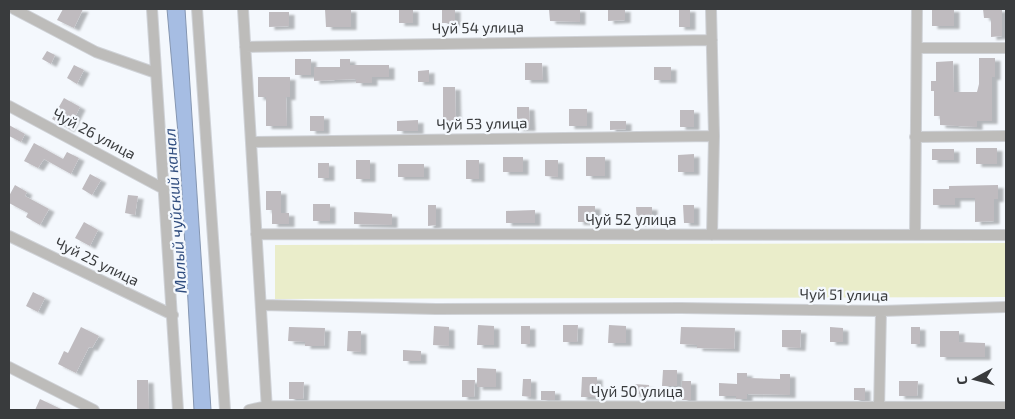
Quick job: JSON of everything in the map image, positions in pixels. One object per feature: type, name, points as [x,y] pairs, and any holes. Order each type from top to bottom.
[{"type":"street","points":[[14,9],[96,52],[156,73]]},
{"type":"street","points":[[152,9],[178,410]]},
{"type":"street","points":[[197,9],[225,410]]},
{"type":"street","points":[[243,9],[267,408]]},
{"type":"street","points":[[711,9],[714,136],[712,235]]},
{"type":"street","points":[[915,235],[917,9]]},
{"type":"street","name":"Чуй 54 улица","points":[[245,46],[712,40]]},
{"type":"street","points":[[917,48],[1006,48]]},
{"type":"street","name":"Чуй 26 улица","points":[[9,106],[164,189]]},
{"type":"street","name":"Чуй 53 улица","points":[[251,142],[714,136]]},
{"type":"street","points":[[915,137],[1006,136]]},
{"type":"street","name":"Чуй 52 улица","points":[[256,234],[1006,235]]},
{"type":"street","name":"Чуй 25 улица","points":[[9,236],[172,315]]},
{"type":"street","name":"Чуй 51 улица","points":[[261,304],[427,309],[681,308],[881,311],[1006,308]]},
{"type":"street","points":[[878,409],[881,311]]},
{"type":"street","points":[[9,367],[94,410]]},
{"type":"street","name":"Чуй 50 улица","points":[[249,410],[267,408],[878,409],[1006,407]]},
{"type":"green space","points":[[1006,243],[1006,297],[275,299],[275,245]]},
{"type":"water","points":[[167,9],[185,9],[211,410],[194,410],[180,156]]},
{"type":"building","points":[[63,9],[83,9],[74,28],[57,20]]},
{"type":"building","points":[[325,9],[351,9],[351,27],[326,27]]},
{"type":"building","points":[[399,9],[413,9],[413,23],[399,23]]},
{"type":"building","points":[[442,9],[455,9],[455,23],[442,23]]},
{"type":"building","points":[[549,9],[580,9],[580,22],[550,21]]},
{"type":"building","points":[[608,9],[625,9],[625,20],[608,21]]},
{"type":"building","points":[[679,9],[690,9],[690,27],[679,27]]},
{"type":"building","points":[[932,9],[954,9],[954,26],[932,26]]},
{"type":"building","points":[[983,9],[1002,9],[1002,36],[991,37],[991,18],[984,18]]},
{"type":"building","points":[[269,12],[289,12],[289,26],[269,27]]},
{"type":"building","points":[[47,51],[55,55],[51,64],[42,59]]},
{"type":"building","points":[[979,58],[995,58],[995,77],[992,77],[992,121],[977,121],[977,127],[940,125],[940,116],[934,116],[934,91],[931,91],[931,81],[936,81],[936,62],[953,61],[954,92],[977,92],[979,84]]},
{"type":"building","points":[[295,59],[311,59],[311,75],[295,75]]},
{"type":"building","points":[[340,59],[350,59],[350,65],[389,65],[389,77],[372,77],[372,83],[356,83],[356,79],[314,81],[314,67],[340,67]]},
{"type":"building","points":[[525,63],[542,63],[543,80],[525,80]]},
{"type":"building","points":[[74,65],[84,70],[77,84],[67,78]]},
{"type":"building","points":[[654,67],[671,67],[671,80],[654,80]]},
{"type":"building","points":[[429,70],[429,82],[418,82],[418,71]]},
{"type":"building","points":[[258,77],[290,77],[290,97],[286,97],[287,126],[266,126],[266,97],[258,97]]},
{"type":"building","points":[[443,87],[455,87],[456,126],[443,126]]},
{"type":"building","points":[[64,98],[80,107],[69,129],[52,119]]},
{"type":"building","points":[[517,107],[529,107],[530,128],[517,128]]},
{"type":"building","points":[[569,109],[587,109],[587,126],[569,126]]},
{"type":"building","points":[[680,110],[694,110],[694,127],[680,127]]},
{"type":"building","points":[[310,116],[324,116],[324,131],[310,131]]},
{"type":"building","points":[[418,120],[418,131],[397,131],[397,121]]},
{"type":"building","points":[[610,121],[626,121],[626,129],[610,130]]},
{"type":"building","points":[[9,125],[25,134],[21,142],[9,136]]},
{"type":"building","points":[[34,143],[63,159],[67,152],[79,158],[71,174],[44,159],[38,168],[24,161]]},
{"type":"building","points":[[976,148],[997,148],[997,164],[976,164]]},
{"type":"building","points":[[932,149],[954,149],[954,160],[932,160]]},
{"type":"building","points":[[694,154],[694,172],[678,172],[678,155]]},
{"type":"building","points":[[503,157],[523,157],[523,172],[503,172]]},
{"type":"building","points":[[586,157],[605,157],[605,176],[586,176]]},
{"type":"building","points":[[356,160],[370,160],[370,179],[356,179]]},
{"type":"building","points":[[466,160],[479,160],[479,179],[466,179]]},
{"type":"building","points":[[545,160],[558,160],[558,177],[545,176]]},
{"type":"building","points":[[318,163],[329,163],[329,178],[318,178]]},
{"type":"building","points":[[398,164],[424,164],[424,177],[398,177]]},
{"type":"building","points":[[90,174],[101,180],[92,195],[82,189]]},
{"type":"building","points":[[15,185],[27,192],[25,196],[49,209],[40,225],[26,217],[28,213],[9,203],[9,196]]},
{"type":"building","points":[[998,185],[998,199],[994,199],[994,221],[975,222],[975,198],[955,198],[955,205],[933,205],[933,189],[949,189],[949,186]]},
{"type":"building","points":[[266,191],[281,191],[281,213],[289,213],[289,224],[272,224],[272,210],[266,210]]},
{"type":"building","points":[[128,195],[138,196],[135,215],[125,213]]},
{"type":"building","points":[[313,204],[330,204],[330,221],[313,221]]},
{"type":"building","points":[[428,205],[436,205],[436,225],[428,226]]},
{"type":"building","points":[[683,205],[694,205],[694,223],[684,223]]},
{"type":"building","points":[[578,206],[595,206],[595,222],[578,222]]},
{"type":"building","points":[[636,207],[652,207],[652,223],[637,223]]},
{"type":"building","points":[[535,210],[535,223],[506,223],[506,211]]},
{"type":"building","points":[[354,212],[392,214],[392,225],[354,224]]},
{"type":"building","points":[[84,222],[98,230],[90,246],[75,238]]},
{"type":"building","points":[[33,292],[45,298],[38,312],[26,306]]},
{"type":"building","points":[[478,325],[494,326],[494,345],[477,345]]},
{"type":"building","points":[[563,325],[578,325],[577,342],[563,342]]},
{"type":"building","points":[[609,325],[626,326],[626,343],[608,343]]},
{"type":"building","points":[[434,326],[449,327],[449,346],[433,345]]},
{"type":"building","points":[[521,326],[530,326],[530,344],[521,344]]},
{"type":"building","points":[[81,327],[99,336],[92,348],[89,347],[76,373],[58,364],[64,351],[68,353]]},
{"type":"building","points":[[289,327],[325,328],[324,346],[305,346],[305,342],[288,341]]},
{"type":"building","points":[[681,327],[735,328],[734,349],[697,348],[697,345],[680,344]]},
{"type":"building","points":[[830,327],[843,328],[843,342],[830,342]]},
{"type":"building","points":[[911,327],[920,327],[920,344],[911,344]]},
{"type":"building","points":[[782,330],[801,330],[800,348],[782,347]]},
{"type":"building","points":[[348,331],[361,331],[361,352],[347,351]]},
{"type":"building","points":[[940,331],[959,331],[959,342],[985,343],[985,357],[940,357]]},
{"type":"building","points":[[403,350],[421,351],[421,361],[403,361]]},
{"type":"building","points":[[477,368],[496,369],[496,387],[477,387]]},
{"type":"building","points":[[663,370],[677,370],[677,386],[662,386]]},
{"type":"building","points":[[737,373],[747,373],[747,378],[780,379],[780,374],[790,374],[790,395],[747,394],[747,399],[736,399],[736,396],[719,396],[719,383],[737,384]]},
{"type":"building","points":[[582,377],[597,377],[597,397],[581,397]]},
{"type":"building","points":[[523,379],[531,379],[531,397],[522,396]]},
{"type":"building","points":[[137,380],[148,380],[149,410],[137,410]]},
{"type":"building","points":[[462,380],[475,380],[474,397],[462,397]]},
{"type":"building","points":[[682,381],[691,381],[691,400],[682,400]]},
{"type":"building","points":[[899,381],[918,381],[917,396],[899,396]]},
{"type":"building","points":[[289,382],[304,382],[303,399],[289,399]]},
{"type":"building","points":[[634,384],[649,385],[649,394],[634,394]]},
{"type":"building","points":[[854,388],[865,388],[865,400],[854,400]]},
{"type":"building","points":[[541,391],[555,391],[555,400],[541,400]]},
{"type":"building","points":[[40,399],[63,410],[35,410]]},
{"type":"water label","name":"Малый чуйский канал","points":[[175,211]]}]
